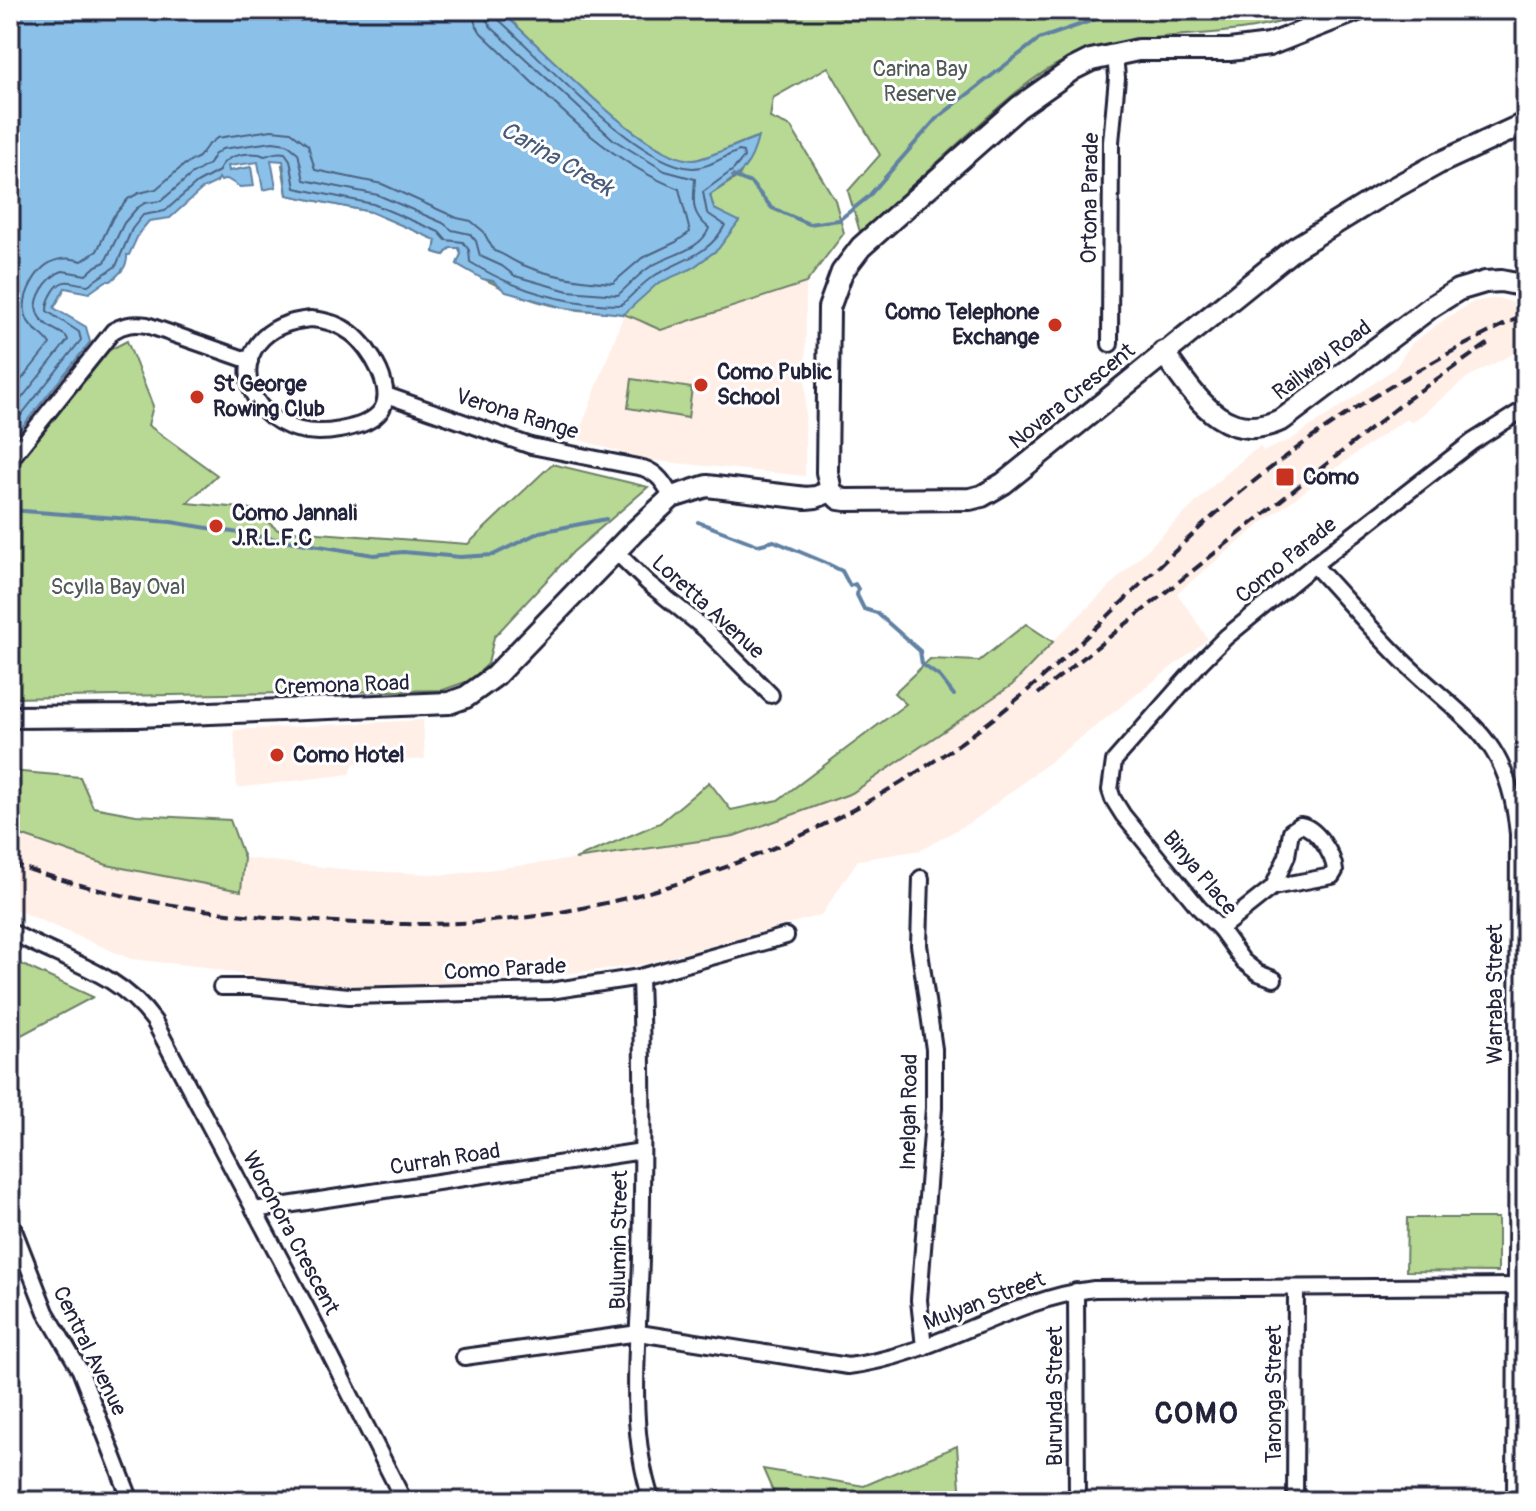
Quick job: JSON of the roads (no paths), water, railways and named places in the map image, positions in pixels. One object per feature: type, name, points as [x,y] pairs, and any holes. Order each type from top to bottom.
[{"type":"street","points":[[831,491],[827,472],[829,308],[842,272],[861,247],[1037,93],[1073,69],[1115,53],[1157,48],[1230,50],[1269,45],[1358,10]]},
{"type":"street","name":"Ortona Parade","points":[[1110,344],[1111,142],[1117,78],[1115,53]]},
{"type":"street","name":"Novara Crescent","points":[[615,551],[672,497],[707,486],[806,498],[831,491],[839,499],[846,500],[954,500],[982,496],[1004,483],[1260,275],[1329,226],[1439,163],[1526,123]]},
{"type":"street","name":"Railway Road","points":[[1163,352],[1201,402],[1218,418],[1237,426],[1259,428],[1283,419],[1458,290],[1501,281],[1526,286]]},
{"type":"street","points":[[299,320],[325,320],[349,331],[359,340],[373,359],[386,395],[380,412],[360,425],[323,433],[301,432],[276,422],[259,404],[250,383],[250,361],[259,341],[278,326],[299,320]]},
{"type":"street","points":[[10,460],[119,327],[133,323],[147,325],[250,361]]},
{"type":"street","name":"Verona Range","points":[[386,395],[531,446],[643,468],[660,478],[672,497]]},
{"type":"street","name":"Como Parade","points":[[1110,781],[1119,754],[1202,661],[1245,621],[1472,442],[1526,408]]},
{"type":"street","name":"Loretta Avenue","points":[[615,551],[648,583],[705,629],[771,695]]},
{"type":"street","name":"Cremona Road","points":[[10,717],[137,716],[449,703],[466,697],[495,676],[615,551]]},
{"type":"street","name":"Warraba Street","points":[[1314,565],[1406,664],[1483,734],[1499,757],[1509,781],[1522,832],[1521,1286],[1515,1501]]},
{"type":"street","name":"Binya Place","points":[[1110,781],[1117,807],[1199,908],[1220,929],[1250,968],[1274,979]]},
{"type":"street","points":[[1220,929],[1273,887],[1326,879],[1335,871],[1333,859],[1311,828],[1300,825],[1291,831],[1287,856],[1273,887]]},
{"type":"street","name":"Inelgah Road","points":[[921,878],[919,945],[934,1064],[931,1165],[919,1300],[924,1347]]},
{"type":"street","name":"Woronora Crescent","points":[[10,931],[37,947],[104,975],[142,1004],[159,1029],[404,1501]]},
{"type":"street","name":"Como Parade","points":[[221,987],[349,996],[550,991],[640,977],[786,936]]},
{"type":"street","name":"Bulumin Street","points":[[640,977],[642,1151],[636,1435],[643,1475],[652,1501]]},
{"type":"street","name":"Currah Road","points":[[254,1210],[642,1151]]},
{"type":"street","name":"Central Avenue","points":[[10,1220],[46,1312],[80,1370],[131,1501]]},
{"type":"street","name":"Mulyan Street","points":[[464,1357],[639,1333],[848,1366],[881,1362],[1036,1301],[1076,1291],[1136,1287],[1521,1286]]},
{"type":"street","name":"Taronga Street","points":[[1295,1501],[1296,1288]]},
{"type":"street","name":"Burunda Street","points":[[1076,1291],[1077,1501]]},
{"type":"water","points":[[10,10],[499,10],[621,122],[648,142],[673,155],[700,159],[758,137],[746,165],[710,195],[714,209],[739,221],[718,249],[691,269],[658,283],[624,314],[565,308],[506,292],[493,281],[483,279],[457,264],[461,254],[459,248],[450,248],[444,255],[434,252],[436,240],[371,212],[287,195],[283,161],[271,160],[276,187],[263,190],[258,162],[228,166],[229,171],[251,167],[254,186],[240,187],[219,178],[170,218],[149,221],[127,255],[124,267],[111,281],[89,293],[65,288],[54,308],[86,327],[90,342],[10,442]]},
{"type":"waterway","name":"Carina Creek","points":[[733,176],[751,183],[772,208],[809,224],[839,220],[868,197],[936,119],[1039,39],[1122,10]]},
{"type":"waterway","points":[[10,510],[171,522],[374,555],[403,552],[460,557],[493,555],[540,532],[606,519]]},
{"type":"waterway","points":[[698,522],[758,545],[774,541],[842,571],[850,586],[855,584],[858,589],[857,595],[864,609],[877,613],[920,651],[922,664],[940,677],[954,695]]},
{"type":"railway","points":[[10,863],[76,884],[176,906],[278,918],[407,924],[536,916],[657,890],[716,870],[774,848],[831,821],[939,758],[1021,696],[1205,524],[1269,469],[1375,396],[1449,353],[1526,314]]},
{"type":"railway","points":[[1038,694],[1408,399],[1489,343]]},
{"type":"place","name":"Como Telephone Exchange","points":[[1055,325]]},
{"type":"place","name":"Como Public School","points":[[701,385]]},
{"type":"place","name":"St George Rowing Club","points":[[197,397]]},
{"type":"place","name":"Como","points":[[1285,477]]},
{"type":"place","name":"Como Jannali J.R.L.F.C","points":[[216,526]]},
{"type":"place","name":"Como Hotel","points":[[277,755]]},
{"type":"district","name":"COMO","points":[[1197,1413]]},
{"type":"park label","name":"Carina Bay Reserve","points":[[920,82]]},
{"type":"park label","name":"Scylla Bay Oval","points":[[118,587]]}]
